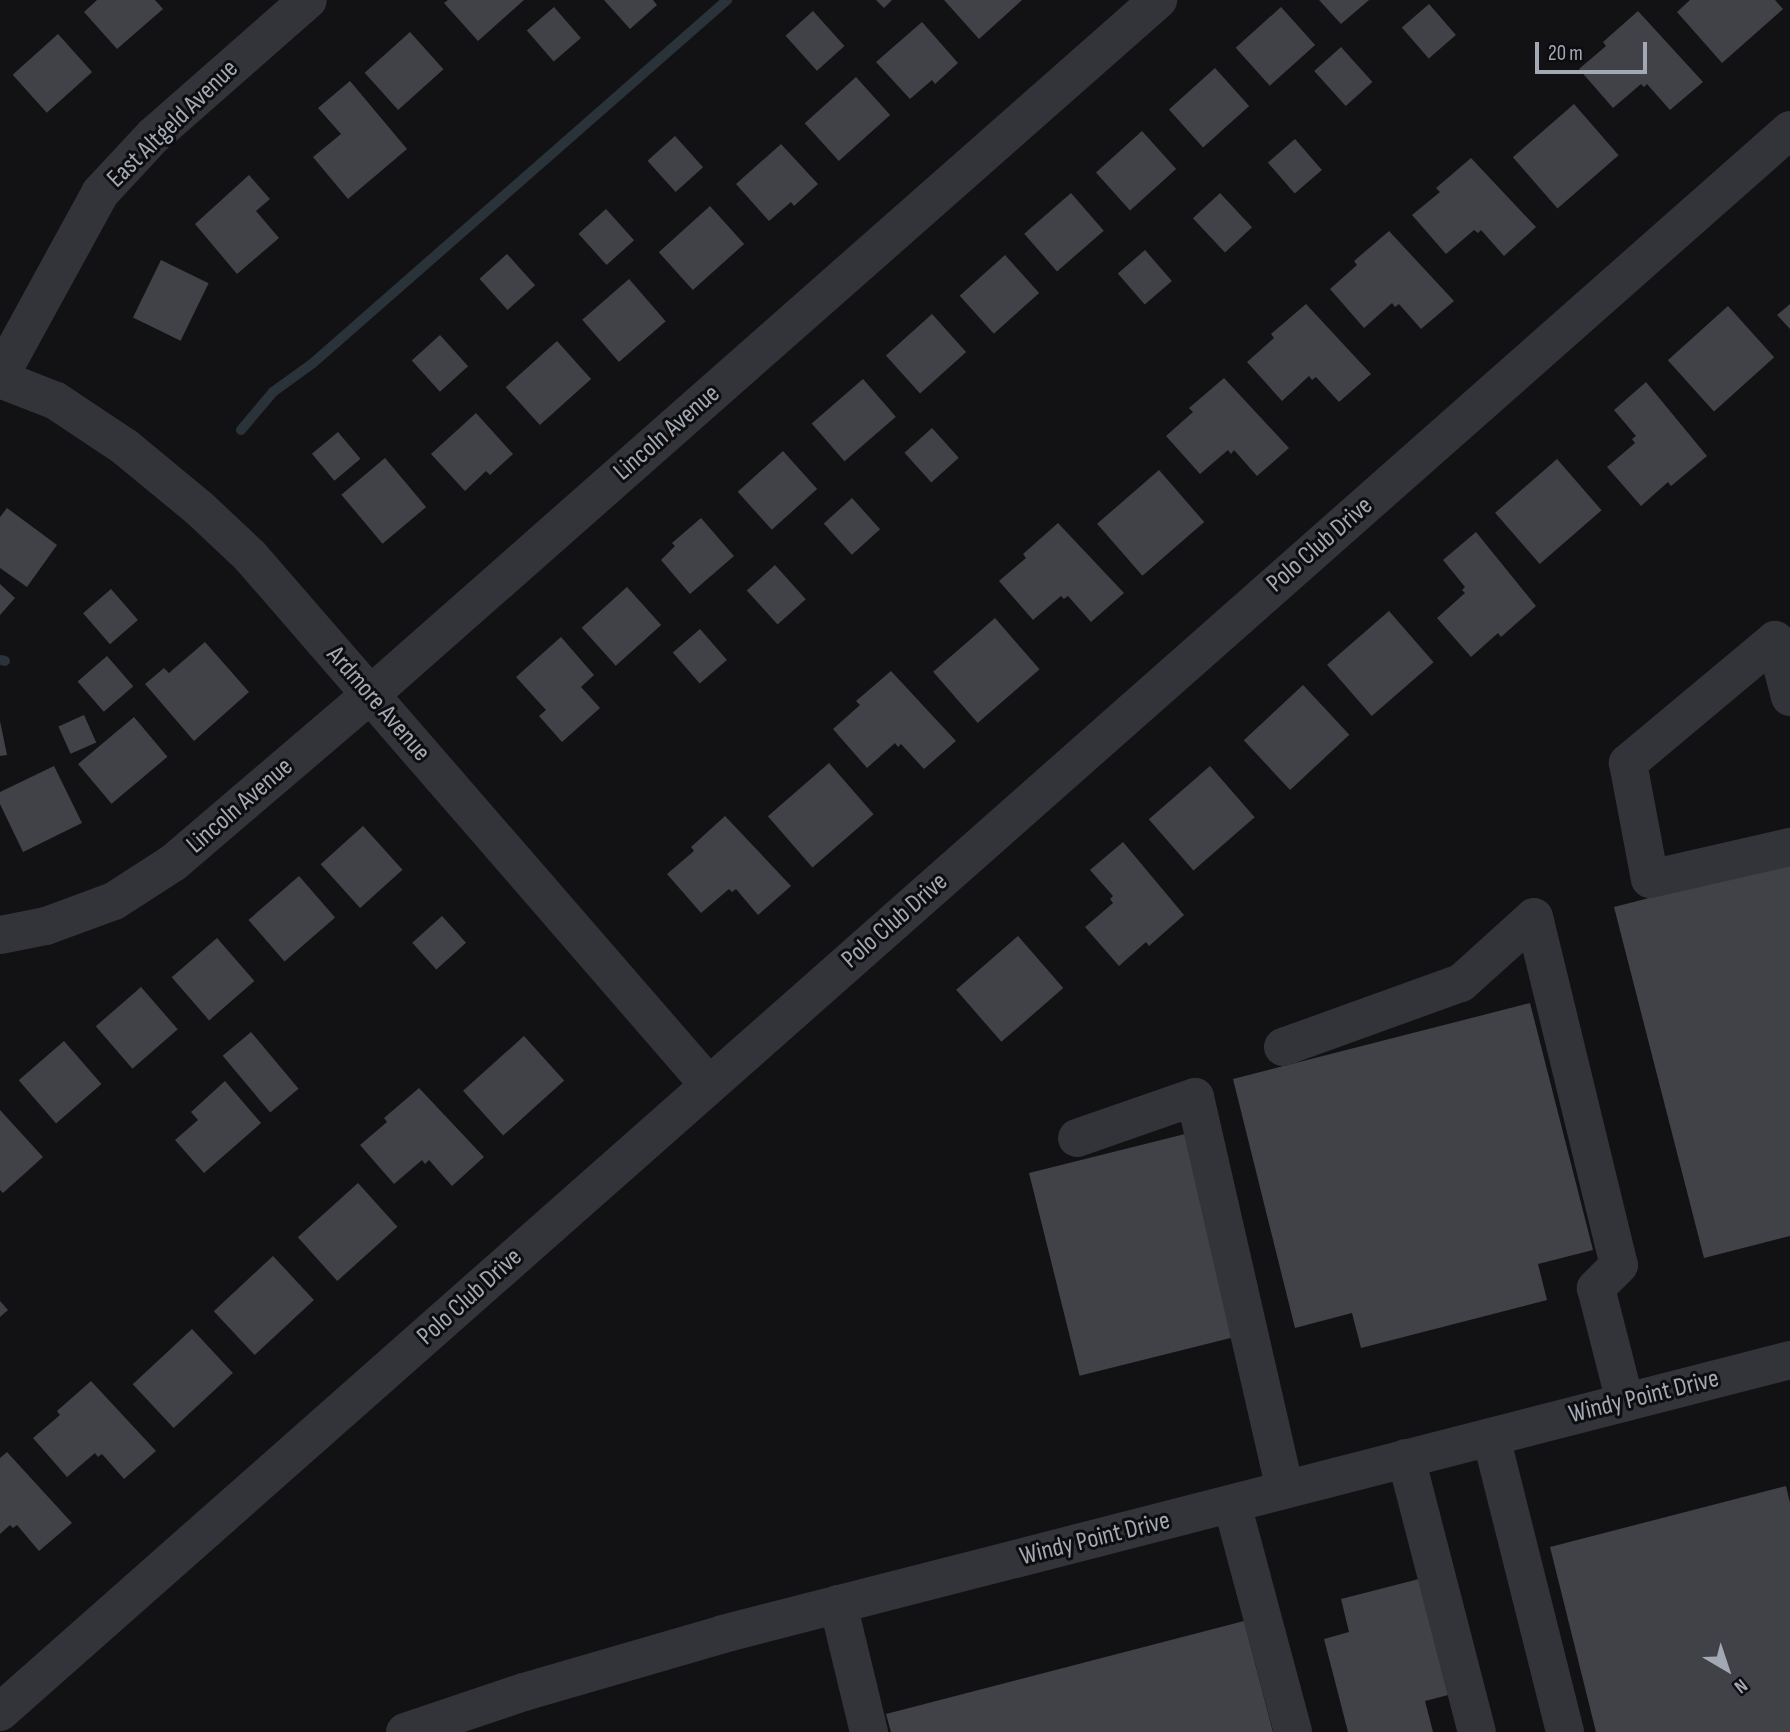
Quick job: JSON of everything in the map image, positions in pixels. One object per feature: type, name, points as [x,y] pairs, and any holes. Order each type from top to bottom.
[{"type":"street","name":"East Altgeld Avenue","points":[[0,378],[100,193],[153,136],[308,0]]},
{"type":"street","name":"Lincoln Avenue","points":[[0,935],[46,926],[114,901],[173,863],[370,695],[1158,0]]},
{"type":"street","name":"Polo Club Drive","points":[[0,1712],[1790,130]]},
{"type":"street","name":"Ardmore Avenue","points":[[0,378],[56,401],[125,447],[200,508],[250,556],[709,1085]]},
{"type":"street","points":[[1790,697],[1775,640],[1628,762],[1650,879],[1790,848]]},
{"type":"street","points":[[1283,1046],[1461,983],[1534,917],[1619,1265],[1596,1288],[1625,1402]]},
{"type":"street","points":[[1077,1138],[1195,1097],[1286,1489]]},
{"type":"street","name":"Windy Point Drive","points":[[405,1732],[458,1723],[723,1634],[1790,1360]]},
{"type":"street","points":[[1491,1437],[1565,1732]]},
{"type":"street","points":[[1406,1458],[1477,1732]]},
{"type":"street","points":[[1231,1504],[1293,1732]]},
{"type":"street","points":[[838,1604],[869,1732]]},
{"type":"building","points":[[97,0],[155,0],[163,9],[117,49],[84,12]]},
{"type":"building","points":[[448,0],[524,0],[478,41],[444,3]]},
{"type":"building","points":[[604,0],[653,0],[657,5],[630,29]]},
{"type":"building","points":[[876,0],[892,0],[884,8]]},
{"type":"building","points":[[944,0],[1022,0],[979,39]]},
{"type":"building","points":[[1319,0],[1369,0],[1341,24]]},
{"type":"building","points":[[1690,0],[1775,0],[1783,9],[1722,63],[1677,12]]},
{"type":"building","points":[[1429,4],[1456,35],[1429,59],[1402,28]]},
{"type":"building","points":[[554,7],[581,38],[554,62],[527,31]]},
{"type":"building","points":[[1281,7],[1315,45],[1270,86],[1236,48]]},
{"type":"building","points":[[813,11],[844,46],[817,71],[786,36]]},
{"type":"building","points":[[1638,11],[1703,82],[1670,110],[1647,84],[1644,87],[1641,84],[1613,108],[1579,69],[1606,46],[1603,42]]},
{"type":"building","points":[[922,22],[958,63],[935,84],[932,80],[910,99],[876,62]]},
{"type":"building","points":[[410,32],[443,69],[398,110],[365,73]]},
{"type":"building","points":[[58,34],[92,72],[47,113],[13,75]]},
{"type":"building","points":[[1341,47],[1372,82],[1346,106],[1314,71]]},
{"type":"building","points":[[1215,68],[1249,106],[1203,147],[1169,109]]},
{"type":"building","points":[[856,77],[890,115],[839,161],[805,123]]},
{"type":"building","points":[[350,81],[407,149],[348,199],[313,157],[341,134],[318,108]]},
{"type":"building","points":[[1574,104],[1619,155],[1557,208],[1513,157]]},
{"type":"building","points":[[1142,131],[1176,169],[1130,210],[1096,172]]},
{"type":"building","points":[[675,136],[703,167],[676,192],[648,161]]},
{"type":"building","points":[[1295,139],[1322,170],[1295,194],[1268,163]]},
{"type":"building","points":[[781,144],[818,184],[794,206],[791,202],[769,221],[736,184]]},
{"type":"building","points":[[1471,158],[1536,227],[1504,256],[1481,230],[1478,233],[1474,230],[1446,254],[1412,215],[1440,192],[1436,188]]},
{"type":"building","points":[[249,175],[270,199],[256,211],[279,238],[237,274],[195,224]]},
{"type":"building","points":[[1071,193],[1104,231],[1057,271],[1024,234]]},
{"type":"building","points":[[1220,193],[1252,227],[1225,253],[1193,218]]},
{"type":"building","points":[[710,206],[744,244],[693,290],[659,252]]},
{"type":"building","points":[[606,209],[634,240],[607,265],[579,234]]},
{"type":"building","points":[[1389,231],[1454,301],[1421,329],[1399,304],[1395,307],[1392,303],[1364,328],[1330,289],[1357,265],[1354,261]]},
{"type":"building","points":[[1145,250],[1172,281],[1145,305],[1118,274]]},
{"type":"building","points":[[507,254],[535,285],[508,310],[480,279]]},
{"type":"building","points":[[1005,255],[1039,293],[994,334],[960,296]]},
{"type":"building","points":[[161,260],[209,283],[181,341],[133,318]]},
{"type":"building","points":[[629,279],[666,321],[619,362],[582,320]]},
{"type":"building","points":[[1306,304],[1371,374],[1339,402],[1316,377],[1312,380],[1309,376],[1282,401],[1247,362],[1274,338],[1271,334]]},
{"type":"building","points":[[1790,304],[1790,329],[1777,315]]},
{"type":"building","points":[[1728,306],[1774,357],[1714,411],[1668,360]]},
{"type":"building","points":[[932,314],[966,352],[920,393],[886,355]]},
{"type":"building","points":[[440,335],[468,366],[440,392],[412,360]]},
{"type":"building","points":[[557,341],[591,379],[540,425],[506,387]]},
{"type":"building","points":[[1224,378],[1289,448],[1257,476],[1234,450],[1231,454],[1228,450],[1200,474],[1166,436],[1193,412],[1189,408]]},
{"type":"building","points":[[863,379],[896,417],[844,461],[812,424]]},
{"type":"building","points":[[1646,382],[1707,456],[1671,486],[1668,482],[1641,506],[1607,467],[1635,443],[1632,439],[1636,436],[1614,410]]},
{"type":"building","points":[[476,413],[513,454],[490,475],[486,471],[465,491],[431,454]]},
{"type":"building","points":[[932,428],[959,458],[931,482],[905,453]]},
{"type":"building","points":[[338,432],[360,459],[334,481],[312,454]]},
{"type":"building","points":[[783,451],[817,489],[772,530],[738,492]]},
{"type":"building","points":[[385,458],[426,507],[382,544],[341,495]]},
{"type":"building","points":[[1557,459],[1602,510],[1540,564],[1495,513]]},
{"type":"building","points":[[1159,470],[1204,522],[1142,576],[1097,524]]},
{"type":"building","points":[[852,498],[880,529],[852,555],[824,523]]},
{"type":"building","points":[[7,508],[57,545],[27,587],[0,568],[0,517]]},
{"type":"building","points":[[701,518],[734,556],[690,594],[661,560],[675,546],[672,543]]},
{"type":"building","points":[[1058,523],[1124,593],[1091,622],[1068,596],[1064,599],[1061,596],[1033,620],[999,581],[1026,558],[1023,554]]},
{"type":"building","points":[[1476,532],[1536,606],[1501,637],[1498,633],[1471,657],[1437,618],[1465,593],[1462,590],[1465,587],[1443,560]]},
{"type":"building","points":[[775,565],[806,599],[778,625],[747,590]]},
{"type":"building","points":[[0,584],[15,598],[0,615]]},
{"type":"building","points":[[627,587],[661,625],[616,666],[582,628]]},
{"type":"building","points":[[111,589],[138,620],[110,644],[83,613]]},
{"type":"building","points":[[1389,611],[1434,662],[1372,716],[1327,665]]},
{"type":"building","points":[[995,618],[1040,669],[978,723],[933,672]]},
{"type":"building","points":[[700,629],[727,660],[700,684],[673,653]]},
{"type":"building","points":[[561,637],[594,675],[581,687],[600,708],[562,742],[539,716],[546,710],[516,677]]},
{"type":"building","points":[[205,642],[249,692],[194,741],[145,684],[164,668],[169,673]]},
{"type":"building","points":[[107,656],[133,686],[104,712],[78,682]]},
{"type":"building","points":[[891,671],[956,741],[924,769],[901,744],[898,747],[895,743],[867,768],[833,729],[860,705],[856,701]]},
{"type":"building","points":[[1303,685],[1349,735],[1290,790],[1244,740]]},
{"type":"building","points":[[84,715],[96,742],[71,754],[58,726]]},
{"type":"building","points":[[134,717],[167,757],[112,804],[78,764]]},
{"type":"building","points":[[0,721],[7,755],[0,756]]},
{"type":"building","points":[[829,763],[874,814],[812,867],[768,816]]},
{"type":"building","points":[[54,766],[82,823],[23,852],[0,804],[0,792]]},
{"type":"building","points":[[1210,766],[1255,817],[1193,870],[1149,819]]},
{"type":"building","points":[[725,816],[791,886],[758,915],[736,889],[732,892],[729,889],[701,913],[667,874],[694,851],[691,847]]},
{"type":"building","points":[[363,826],[402,870],[360,908],[321,864]]},
{"type":"building","points":[[1123,842],[1184,915],[1149,946],[1146,942],[1119,966],[1085,927],[1113,903],[1110,899],[1113,896],[1090,870]]},
{"type":"building","points":[[1790,862],[1790,1236],[1704,1258],[1614,907]]},
{"type":"building","points":[[299,876],[335,918],[285,961],[248,920]]},
{"type":"building","points":[[442,916],[466,943],[436,970],[412,943]]},
{"type":"building","points":[[1018,936],[1063,988],[1001,1042],[956,990]]},
{"type":"building","points":[[217,938],[254,981],[209,1020],[172,977]]},
{"type":"building","points":[[141,987],[178,1029],[132,1069],[96,1026]]},
{"type":"building","points":[[1530,1003],[1593,1250],[1538,1264],[1547,1300],[1361,1348],[1352,1313],[1295,1328],[1233,1079]]},
{"type":"building","points":[[251,1032],[299,1089],[270,1112],[223,1056]]},
{"type":"building","points":[[524,1036],[564,1081],[503,1135],[463,1091]]},
{"type":"building","points":[[64,1041],[101,1084],[56,1123],[19,1080]]},
{"type":"building","points":[[225,1081],[261,1123],[204,1173],[175,1140],[198,1120],[191,1112]]},
{"type":"building","points":[[419,1088],[484,1157],[452,1186],[429,1160],[425,1164],[422,1160],[394,1184],[360,1145],[387,1122],[384,1118]]},
{"type":"building","points":[[0,1110],[43,1157],[3,1193],[0,1190]]},
{"type":"building","points":[[1193,1132],[1244,1335],[1080,1376],[1029,1173]]},
{"type":"building","points":[[358,1183],[397,1227],[337,1281],[298,1237]]},
{"type":"building","points":[[273,1256],[314,1300],[255,1355],[214,1311]]},
{"type":"building","points":[[0,1301],[8,1310],[0,1317]]},
{"type":"building","points":[[192,1329],[233,1373],[174,1428],[133,1384]]},
{"type":"building","points":[[91,1381],[156,1451],[124,1479],[102,1454],[98,1457],[95,1453],[67,1477],[33,1438],[60,1415],[57,1411]]},
{"type":"building","points":[[7,1452],[72,1523],[39,1551],[17,1525],[13,1528],[10,1525],[0,1534],[0,1458]]},
{"type":"building","points":[[1786,1486],[1790,1503],[1790,1732],[1596,1732],[1550,1547]]},
{"type":"building","points":[[1419,1579],[1448,1695],[1425,1701],[1433,1732],[1348,1732],[1324,1639],[1349,1632],[1341,1599]]},
{"type":"building","points":[[1244,1621],[1273,1732],[891,1732],[886,1714]]},
{"type":"waterway","points":[[241,430],[273,392],[313,363],[727,0]]},
{"type":"waterway","points":[[0,660],[5,661]]}]
